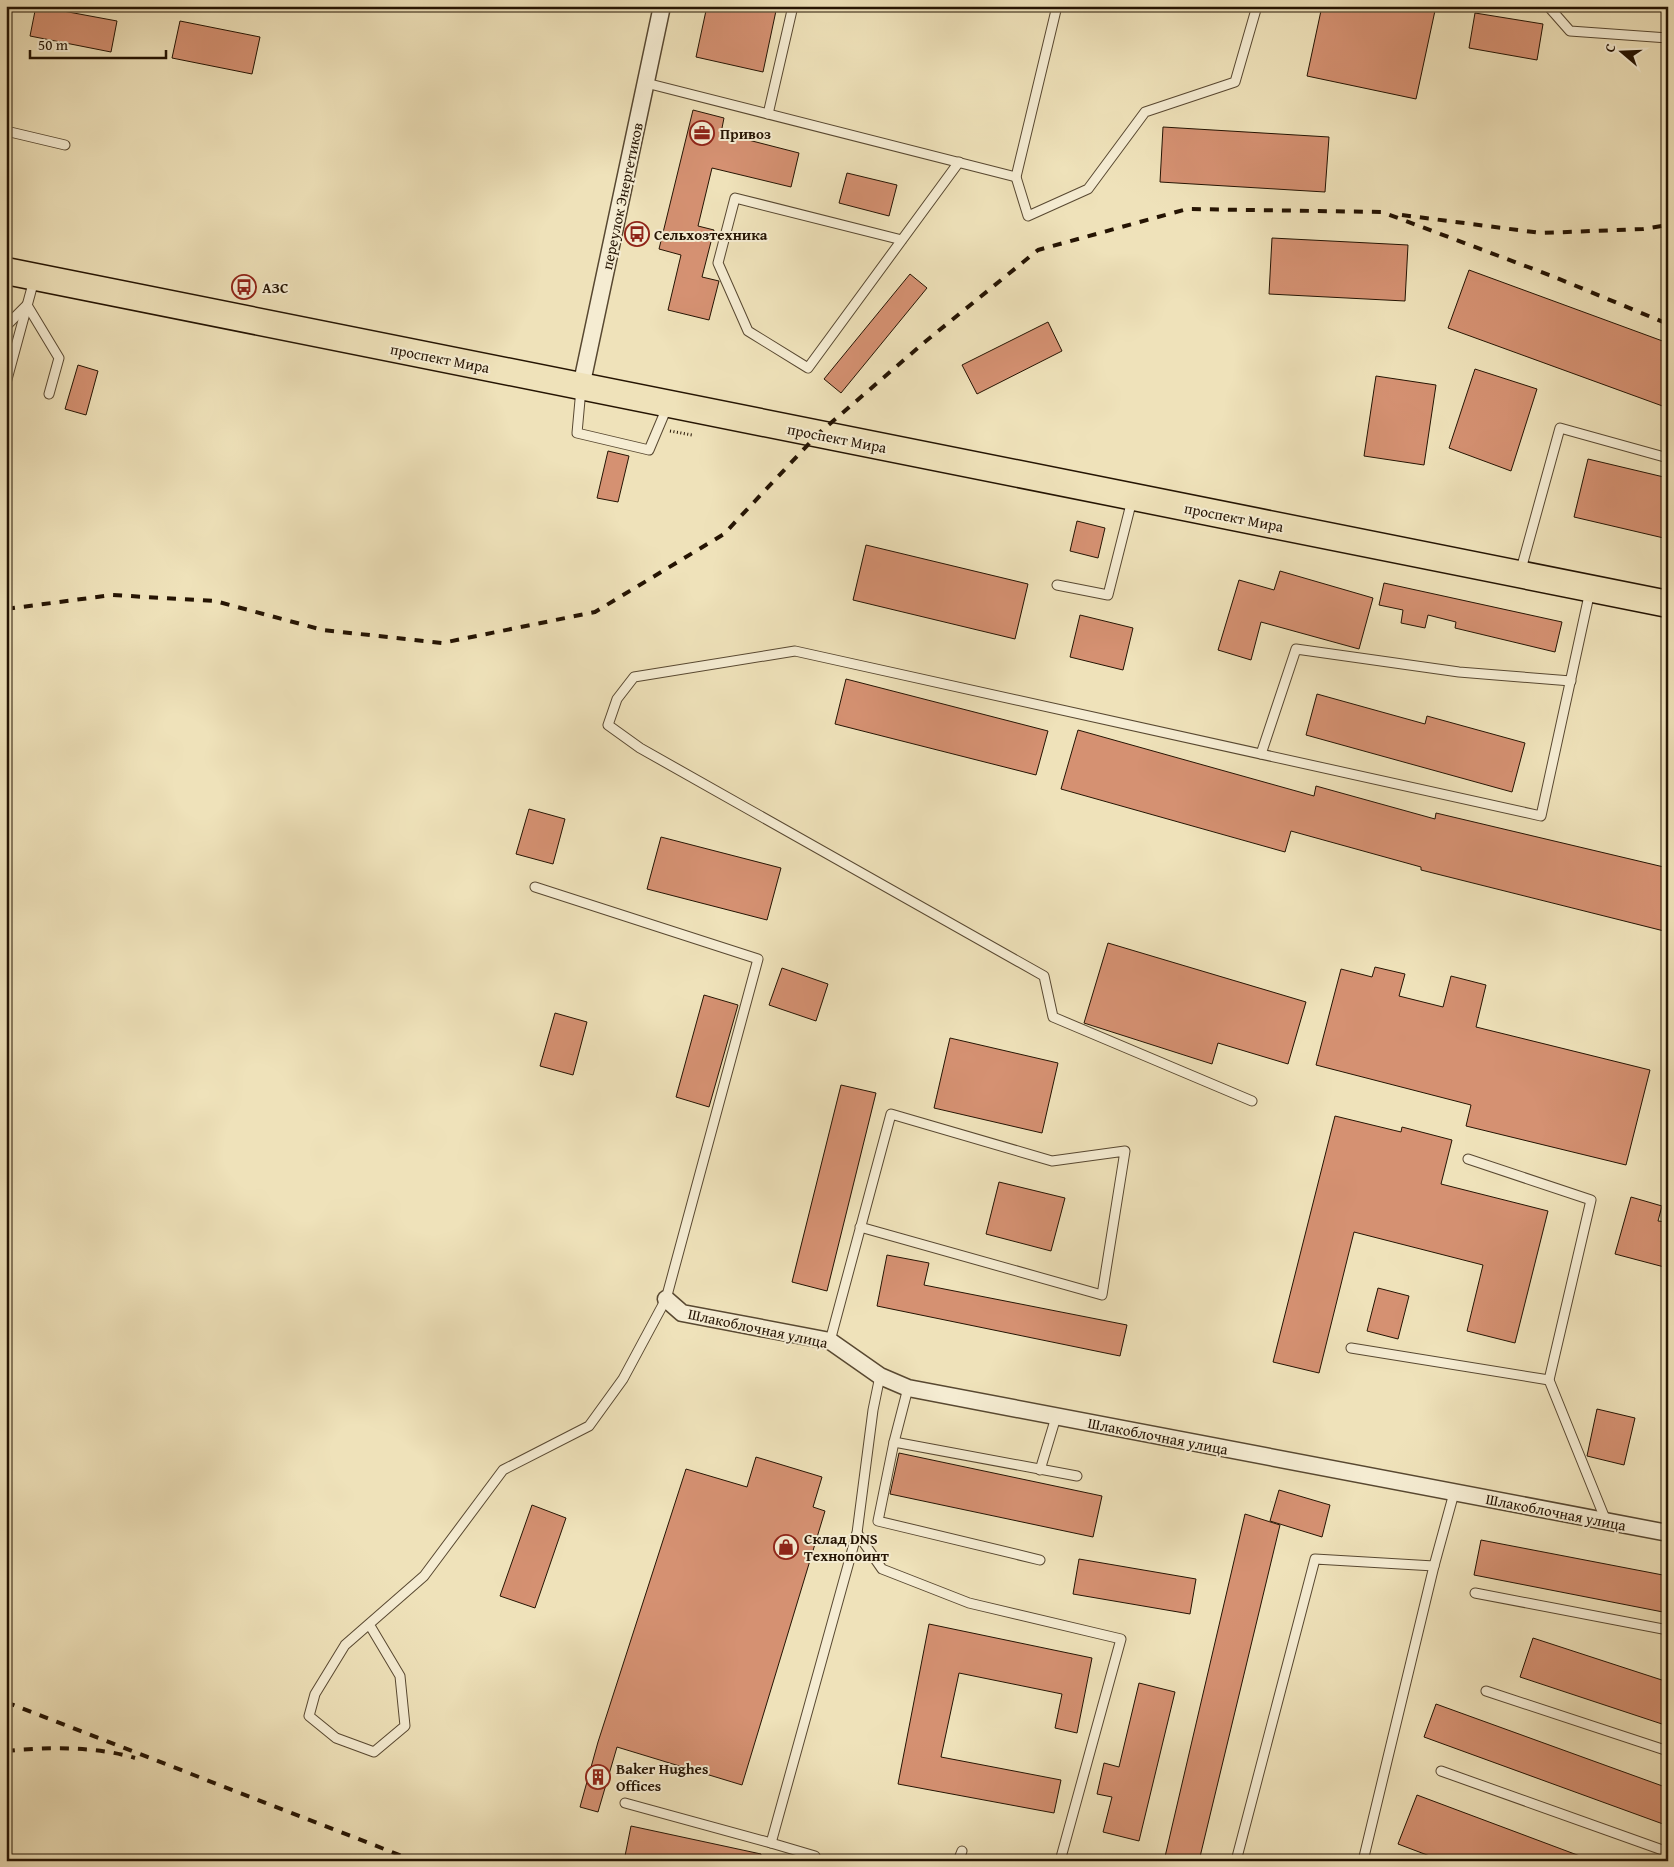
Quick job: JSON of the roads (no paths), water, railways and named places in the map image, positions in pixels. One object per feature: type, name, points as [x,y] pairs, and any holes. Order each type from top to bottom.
[{"type":"main road","name":"проспект Мира","points":[[6,271],[1668,604]]},
{"type":"street","name":"переулок Энергетиков","points":[[581,387],[662,6]]},
{"type":"street","name":"Шлакоблочная улица","points":[[666,1300],[682,1313],[830,1341],[880,1376],[908,1388],[1668,1533]]},
{"type":"lane","points":[[768,114],[793,6]]},
{"type":"lane","points":[[1058,6],[1016,177],[1028,216],[1088,189],[1145,112],[1235,82],[1257,6]]},
{"type":"lane","points":[[1548,6],[1570,31],[1668,38]]},
{"type":"lane","points":[[646,83],[1016,177]]},
{"type":"lane","points":[[6,131],[65,145]]},
{"type":"lane","points":[[902,240],[735,198],[718,263],[748,331],[808,368],[902,240],[959,162]]},
{"type":"lane","points":[[6,383],[35,277]]},
{"type":"lane","points":[[6,326],[27,306]]},
{"type":"lane","points":[[27,306],[59,358],[49,394]]},
{"type":"lane","points":[[581,387],[577,433],[649,450],[668,404]]},
{"type":"lane","points":[[1520,574],[1560,428],[1668,458]]},
{"type":"lane","points":[[1057,585],[1108,595],[1132,497]]},
{"type":"lane","points":[[1252,1100],[1054,1017],[1044,976],[640,748],[608,726],[617,699],[634,677],[795,651],[1541,816],[1591,588]]},
{"type":"lane","points":[[1261,754],[1296,649],[1459,672],[1570,681]]},
{"type":"lane","points":[[369,1624],[400,1676],[405,1726],[374,1752],[336,1738],[309,1716],[316,1694],[345,1645],[369,1624],[424,1576],[503,1470],[589,1426],[623,1379],[666,1300],[758,959],[535,887]]},
{"type":"lane","points":[[830,1341],[860,1228],[891,1114],[1052,1160],[1125,1151],[1102,1295],[860,1228]]},
{"type":"lane","points":[[1468,1159],[1591,1200],[1549,1380],[1606,1522]]},
{"type":"lane","points":[[1351,1348],[1549,1380]]},
{"type":"lane","points":[[771,1843],[858,1533],[873,1410],[880,1376]]},
{"type":"lane","points":[[908,1388],[894,1442],[878,1521],[1040,1560]]},
{"type":"lane","points":[[1040,1470],[1056,1417]]},
{"type":"lane","points":[[894,1442],[1078,1476]]},
{"type":"lane","points":[[1363,1861],[1434,1566],[1454,1492]]},
{"type":"lane","points":[[858,1533],[882,1569],[969,1603],[1120,1639],[1060,1861]]},
{"type":"lane","points":[[1236,1861],[1315,1559],[1434,1566]]},
{"type":"lane","points":[[1475,1593],[1668,1630]]},
{"type":"lane","points":[[1486,1691],[1668,1751]]},
{"type":"lane","points":[[1441,1771],[1668,1852]]},
{"type":"lane","points":[[625,1803],[815,1856],[814,1861]]},
{"type":"lane","points":[[958,1861],[962,1851]]},
{"type":"railway","points":[[6,609],[112,595],[215,601],[323,630],[442,643],[595,612],[724,534],[818,434],[926,341],[1038,250],[1187,209],[1382,212],[1552,276],[1668,324]]},
{"type":"railway","points":[[1402,215],[1541,233],[1643,229],[1668,225]]},
{"type":"railway","points":[[6,1702],[415,1861]]},
{"type":"railway","points":[[6,1751],[71,1748],[104,1751],[135,1758]]},
{"type":"place","name":"Привоз","points":[[702,133]]},
{"type":"place","name":"Сельхозтехника","points":[[637,234]]},
{"type":"place","name":"АЗС","points":[[244,287]]},
{"type":"place","name":"Склад DNS Технопоинт","points":[[786,1547]]},
{"type":"place","name":"Baker Hughes Offices","points":[[598,1777]]}]
